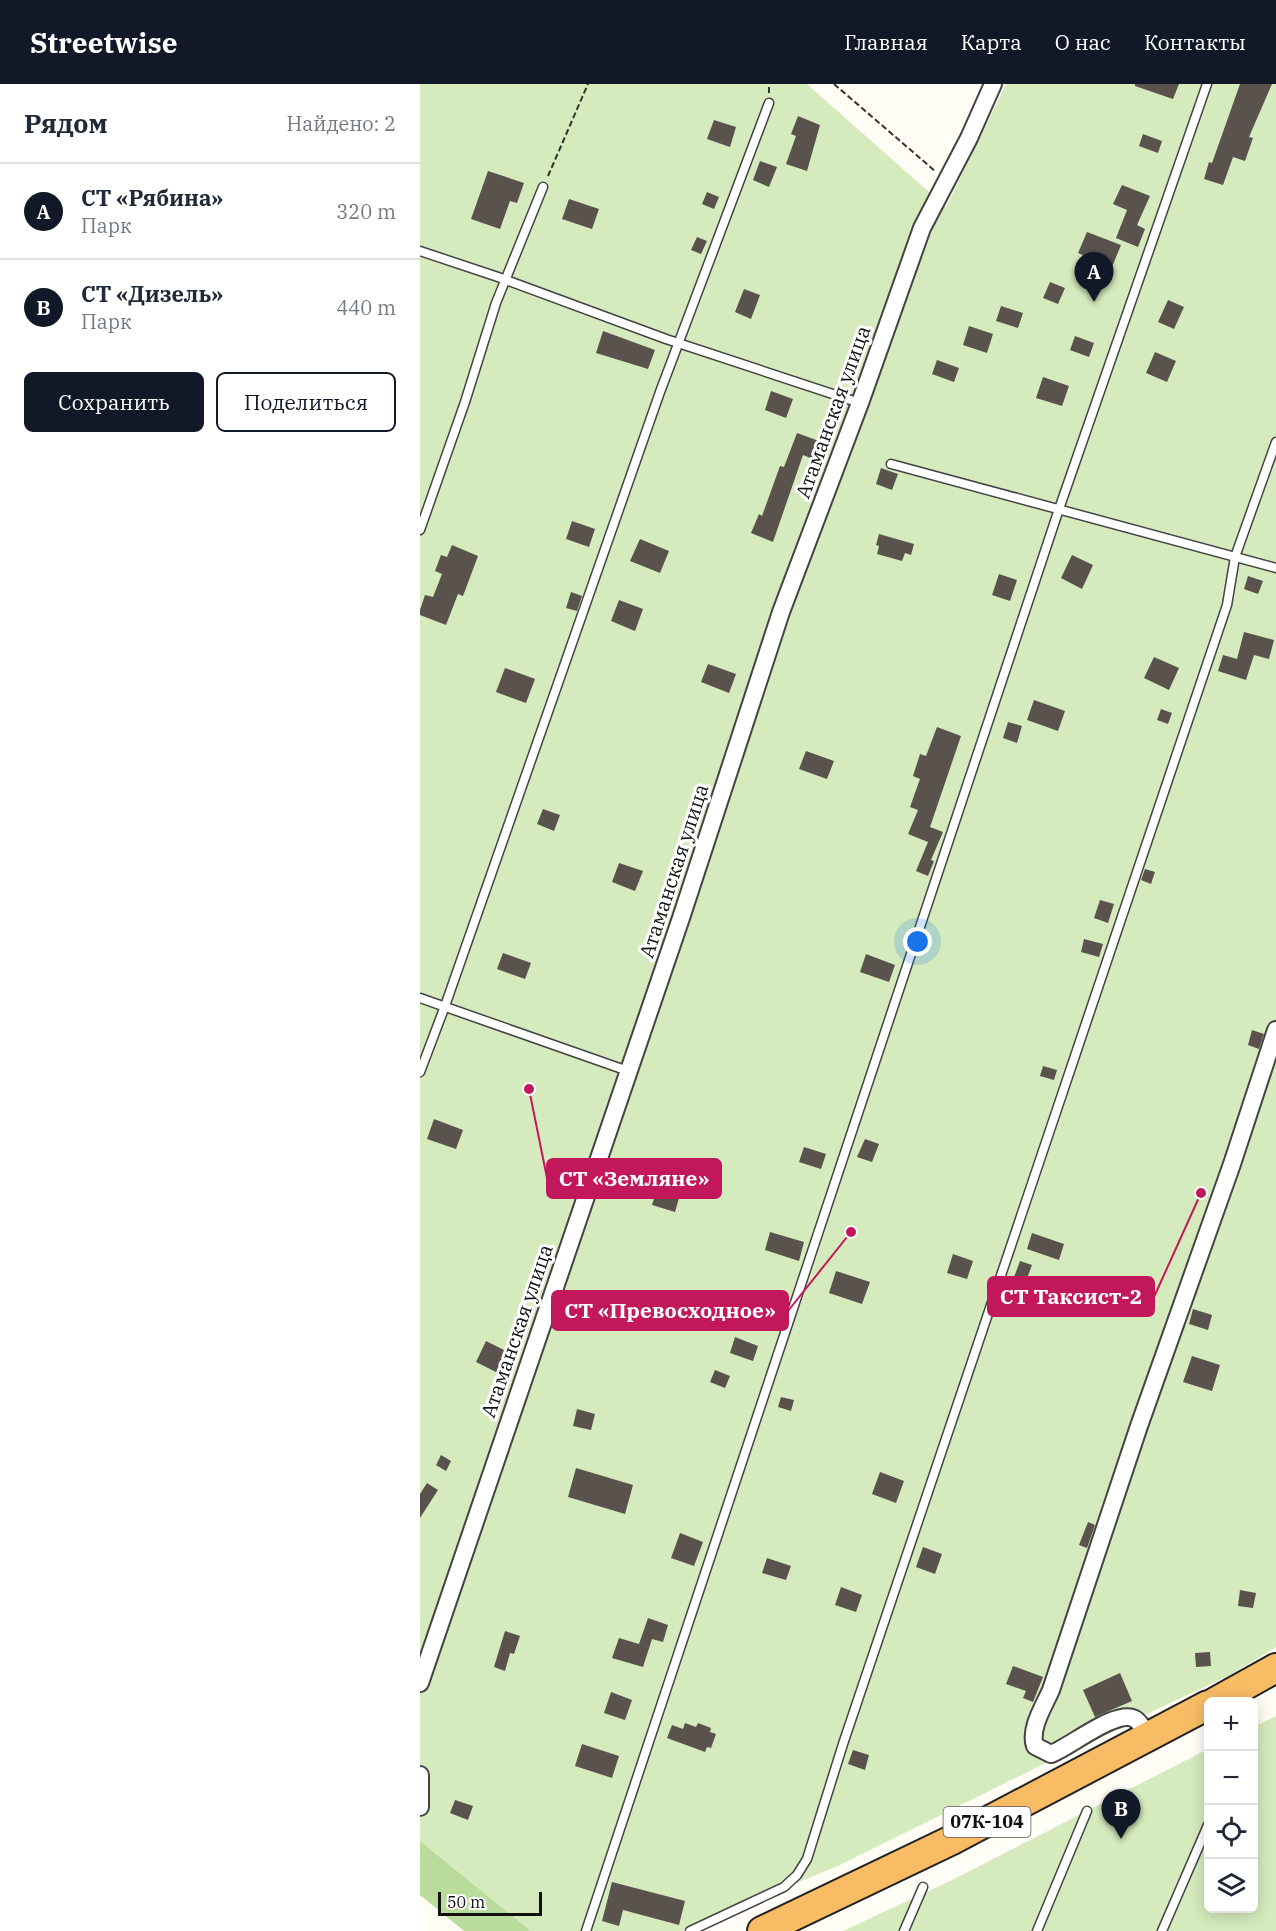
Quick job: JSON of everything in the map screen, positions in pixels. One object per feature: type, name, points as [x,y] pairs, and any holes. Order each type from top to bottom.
[{"type":"highway","points":[[1223,1697],[1264,1675]]},
{"type":"highway","name":"07К-104","points":[[762,1931],[952,1840],[1204,1708]]},
{"type":"street","name":"Атаманская улица","points":[[420,1683],[681,918],[781,612],[860,403],[922,228],[993,84]]},
{"type":"street","points":[[1149,1737],[1137,1720],[1121,1716],[1109,1720],[1064,1749],[1051,1754],[1035,1746],[1033,1740],[1276,1030]]},
{"type":"street","points":[[420,1778],[420,1807]]},
{"type":"lane","points":[[586,1931],[1059,509],[1207,84]]},
{"type":"lane","points":[[420,1072],[660,392],[769,103]]},
{"type":"lane","points":[[420,530],[465,402],[496,303],[543,187]]},
{"type":"lane","points":[[420,251],[666,339],[860,403]]},
{"type":"lane","points":[[690,1931],[784,1887],[797,1875],[807,1859],[843,1744],[1227,605],[1235,556],[1276,442]]},
{"type":"lane","points":[[891,465],[1276,568]]},
{"type":"lane","points":[[420,998],[628,1071]]},
{"type":"lane","points":[[1037,1931],[1087,1811]]},
{"type":"lane","points":[[1162,1931],[1204,1836]]},
{"type":"lane","points":[[904,1931],[923,1887]]},
{"type":"path","points":[[543,187],[588,84]]},
{"type":"path","points":[[834,84],[946,180]]},
{"type":"green space","points":[[420,84],[807,84],[946,207],[1006,84],[1276,84],[1276,1647],[1228,1676],[1106,1733],[840,1865],[681,1931],[531,1931],[420,1841]]},
{"type":"green space","points":[[1276,1716],[1276,1931],[843,1931],[950,1881],[1204,1751],[1204,1913],[1258,1913],[1258,1725]]},
{"type":"green space","points":[[420,1841],[531,1931],[464,1931],[420,1895]]},
{"type":"building","points":[[1135,84],[1179,84],[1173,99],[1135,86]]},
{"type":"building","points":[[1240,84],[1272,84],[1249,137],[1253,138],[1245,161],[1233,157],[1223,185],[1204,179],[1209,162],[1212,163]]},
{"type":"building","points":[[798,116],[820,125],[807,171],[786,164],[796,136],[791,134]]},
{"type":"building","points":[[714,120],[736,127],[730,147],[707,139]]},
{"type":"building","points":[[1143,134],[1162,141],[1158,153],[1139,146]]},
{"type":"building","points":[[760,161],[777,167],[769,187],[753,180]]},
{"type":"building","points":[[488,171],[524,183],[517,203],[510,201],[500,229],[471,219]]},
{"type":"building","points":[[1122,185],[1150,196],[1137,225],[1145,229],[1138,247],[1116,238],[1127,210],[1113,204]]},
{"type":"building","points":[[707,192],[719,197],[714,209],[702,204]]},
{"type":"building","points":[[569,199],[599,209],[592,229],[562,219]]},
{"type":"building","points":[[1087,232],[1121,245],[1112,267],[1078,253]]},
{"type":"building","points":[[697,237],[707,241],[701,254],[691,250]]},
{"type":"building","points":[[1050,282],[1065,288],[1058,304],[1043,298]]},
{"type":"building","points":[[744,289],[760,295],[751,319],[735,312]]},
{"type":"building","points":[[1168,300],[1184,307],[1174,329],[1158,322]]},
{"type":"building","points":[[1001,306],[1023,313],[1018,328],[996,321]]},
{"type":"building","points":[[969,326],[993,334],[987,353],[963,345]]},
{"type":"building","points":[[603,331],[655,350],[648,369],[596,353]]},
{"type":"building","points":[[1075,336],[1094,343],[1089,357],[1070,350]]},
{"type":"building","points":[[1155,352],[1176,361],[1167,382],[1146,373]]},
{"type":"building","points":[[937,360],[959,368],[954,382],[932,374]]},
{"type":"building","points":[[1043,377],[1069,386],[1062,406],[1036,398]]},
{"type":"building","points":[[771,391],[793,399],[786,418],[765,410]]},
{"type":"building","points":[[797,433],[819,441],[813,459],[803,455],[773,542],[751,533],[759,514],[762,516],[780,466],[784,467]]},
{"type":"building","points":[[881,468],[898,474],[892,490],[876,484]]},
{"type":"building","points":[[572,521],[595,529],[589,547],[566,539]]},
{"type":"building","points":[[879,534],[914,544],[911,555],[905,553],[902,561],[877,554],[879,546],[876,545]]},
{"type":"building","points":[[640,539],[669,551],[660,573],[630,561]]},
{"type":"building","points":[[452,545],[478,556],[463,596],[458,594],[446,625],[420,615],[420,610],[425,595],[433,597],[442,574],[435,571],[441,555],[447,557]]},
{"type":"building","points":[[1072,555],[1093,565],[1082,589],[1061,578]]},
{"type":"building","points":[[999,574],[1017,580],[1010,601],[992,595]]},
{"type":"building","points":[[1248,576],[1263,581],[1258,594],[1244,589]]},
{"type":"building","points":[[571,592],[582,596],[577,611],[566,608]]},
{"type":"building","points":[[619,600],[643,609],[635,631],[611,621]]},
{"type":"building","points":[[1244,632],[1274,640],[1269,659],[1254,655],[1246,680],[1218,671],[1223,655],[1237,659]]},
{"type":"building","points":[[1154,657],[1179,668],[1169,690],[1144,678]]},
{"type":"building","points":[[708,664],[736,674],[729,693],[701,682]]},
{"type":"building","points":[[505,668],[535,679],[526,703],[496,692]]},
{"type":"building","points":[[1034,700],[1065,711],[1058,731],[1027,720]]},
{"type":"building","points":[[1161,709],[1172,713],[1168,724],[1157,720]]},
{"type":"building","points":[[1008,722],[1022,726],[1017,743],[1003,738]]},
{"type":"building","points":[[937,727],[961,736],[930,827],[943,832],[931,860],[934,861],[928,876],[916,871],[928,842],[908,834],[918,810],[910,807],[920,779],[913,776],[920,754],[926,756]]},
{"type":"building","points":[[806,751],[834,761],[827,779],[799,769]]},
{"type":"building","points":[[543,809],[560,815],[554,831],[537,824]]},
{"type":"building","points":[[619,863],[643,871],[635,891],[612,882]]},
{"type":"building","points":[[1145,869],[1155,872],[1151,884],[1141,880]]},
{"type":"building","points":[[1100,900],[1114,904],[1108,923],[1094,918]]},
{"type":"building","points":[[1084,939],[1103,944],[1099,957],[1081,952]]},
{"type":"building","points":[[503,953],[531,963],[525,979],[497,969]]},
{"type":"building","points":[[866,954],[895,965],[889,982],[860,972]]},
{"type":"building","points":[[1252,1030],[1264,1034],[1259,1049],[1248,1045]]},
{"type":"building","points":[[1043,1066],[1057,1070],[1054,1080],[1040,1076]]},
{"type":"building","points":[[434,1119],[463,1130],[456,1149],[427,1139]]},
{"type":"building","points":[[865,1139],[879,1144],[872,1162],[857,1157]]},
{"type":"building","points":[[804,1147],[826,1154],[821,1169],[799,1162]]},
{"type":"building","points":[[677,1161],[704,1169],[698,1189],[683,1184],[675,1212],[652,1205],[658,1186],[669,1189]]},
{"type":"building","points":[[770,1232],[804,1242],[799,1261],[765,1250]]},
{"type":"building","points":[[1032,1233],[1064,1244],[1059,1260],[1027,1249]]},
{"type":"building","points":[[953,1254],[973,1261],[967,1279],[947,1273]]},
{"type":"building","points":[[1020,1261],[1032,1265],[1025,1284],[1013,1280]]},
{"type":"building","points":[[836,1271],[870,1282],[862,1304],[829,1293]]},
{"type":"building","points":[[1193,1309],[1212,1315],[1208,1330],[1189,1324]]},
{"type":"building","points":[[735,1337],[758,1346],[753,1361],[730,1353]]},
{"type":"building","points":[[486,1341],[510,1353],[500,1374],[476,1362]]},
{"type":"building","points":[[1192,1356],[1220,1365],[1212,1391],[1183,1382]]},
{"type":"building","points":[[715,1370],[730,1376],[725,1388],[710,1382]]},
{"type":"building","points":[[781,1397],[794,1400],[791,1411],[778,1407]]},
{"type":"building","points":[[577,1409],[595,1414],[591,1430],[573,1426]]},
{"type":"building","points":[[441,1455],[451,1461],[446,1471],[436,1465]]},
{"type":"building","points":[[576,1468],[633,1485],[625,1514],[568,1497]]},
{"type":"building","points":[[880,1472],[904,1481],[896,1503],[872,1494]]},
{"type":"building","points":[[427,1483],[438,1490],[420,1518],[420,1494]]},
{"type":"building","points":[[1088,1522],[1095,1525],[1087,1548],[1079,1545]]},
{"type":"building","points":[[680,1533],[703,1542],[694,1566],[671,1558]]},
{"type":"building","points":[[923,1547],[942,1554],[935,1574],[916,1567]]},
{"type":"building","points":[[767,1558],[791,1566],[786,1580],[762,1573]]},
{"type":"building","points":[[841,1587],[862,1595],[856,1612],[835,1605]]},
{"type":"building","points":[[1240,1590],[1256,1593],[1253,1608],[1238,1606]]},
{"type":"building","points":[[648,1618],[668,1625],[663,1642],[652,1639],[643,1667],[612,1658],[619,1638],[639,1644]]},
{"type":"building","points":[[505,1631],[520,1636],[514,1654],[510,1653],[505,1671],[494,1667]]},
{"type":"building","points":[[1210,1652],[1211,1666],[1196,1667],[1195,1653]]},
{"type":"building","points":[[1013,1666],[1043,1677],[1033,1702],[1023,1698],[1026,1691],[1006,1684]]},
{"type":"building","points":[[1120,1673],[1132,1701],[1095,1717],[1083,1690]]},
{"type":"building","points":[[611,1692],[632,1700],[625,1720],[604,1713]]},
{"type":"building","points":[[685,1723],[696,1727],[698,1723],[711,1728],[710,1732],[716,1734],[711,1748],[707,1747],[705,1752],[667,1738],[672,1725],[683,1729]]},
{"type":"building","points":[[582,1744],[619,1756],[612,1778],[575,1766]]},
{"type":"building","points":[[853,1750],[869,1755],[865,1770],[848,1764]]},
{"type":"building","points":[[455,1800],[473,1806],[468,1820],[450,1813]]},
{"type":"building","points":[[612,1882],[685,1901],[679,1925],[623,1910],[619,1926],[602,1921]]},
{"type":"place","name":"СТ «Рябина»","points":[[1094,302]]},
{"type":"place","name":"СТ «Земляне»","points":[[529,1089]]},
{"type":"place","name":"СТ Таксист-2","points":[[1201,1193]]},
{"type":"place","name":"СТ «Превосходное»","points":[[851,1232]]},
{"type":"place","name":"СТ «Дизель»","points":[[1121,1839]]}]
